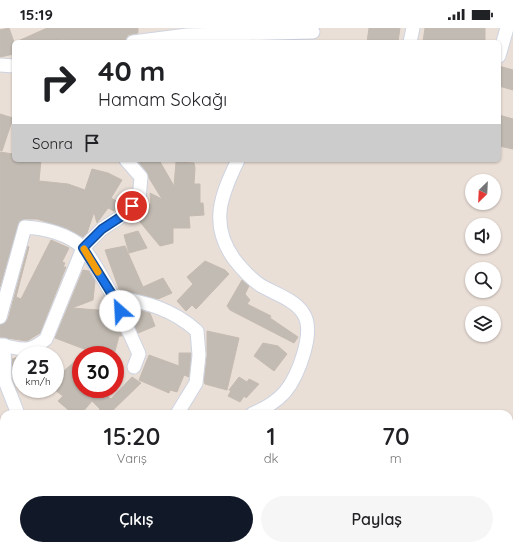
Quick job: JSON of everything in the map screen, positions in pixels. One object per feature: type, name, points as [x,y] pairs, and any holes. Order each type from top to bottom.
[{"type":"street","points":[[410,40],[413,28]]},
{"type":"street","points":[[501,49],[507,28]]},
{"type":"street","points":[[149,40],[187,35],[313,34]]},
{"type":"street","points":[[0,65],[12,66]]},
{"type":"street","points":[[16,410],[5,380],[2,345],[22,350],[36,347],[46,339],[83,248],[102,229],[125,214],[138,199],[141,177],[128,162]]},
{"type":"street","points":[[237,162],[227,182],[221,201],[219,218],[221,236],[242,269],[258,284],[295,305],[303,313],[307,325],[307,337],[299,368],[292,382],[275,402],[260,410]]},
{"type":"street","points":[[0,317],[25,227],[44,228],[83,248],[113,296],[139,354],[134,367]]},
{"type":"street","points":[[113,296],[152,304],[182,318],[197,331],[199,355],[196,383],[179,410]]},
{"type":"building","points":[[9,28],[13,40],[12,40],[12,54],[0,57],[0,30]]},
{"type":"building","points":[[47,28],[138,28],[138,33],[128,35],[125,40],[20,40]]},
{"type":"building","points":[[369,28],[400,28],[398,40],[367,40]]},
{"type":"building","points":[[425,28],[485,28],[485,40],[423,40]]},
{"type":"building","points":[[501,67],[513,70],[513,90],[501,87]]},
{"type":"building","points":[[0,114],[12,118],[12,121],[2,151],[0,150]]},
{"type":"building","points":[[501,116],[513,119],[513,149],[501,146]]},
{"type":"building","points":[[0,152],[12,154],[12,162],[41,162],[39,181],[68,184],[85,190],[92,169],[108,173],[122,180],[111,198],[120,203],[114,211],[108,208],[97,223],[94,212],[87,233],[83,237],[66,228],[37,219],[25,219],[19,221],[0,287]]},
{"type":"building","points":[[139,162],[160,162],[174,186],[176,162],[194,163],[194,184],[200,184],[200,203],[203,203],[204,215],[189,216],[190,228],[173,228],[173,243],[160,246],[140,222],[142,207],[145,204],[151,204],[150,193],[162,199],[147,172]]},
{"type":"building","points":[[138,231],[147,248],[129,253],[124,235]]},
{"type":"building","points":[[51,240],[69,248],[62,262],[65,263],[63,267],[66,267],[40,333],[27,341],[0,337],[0,325],[5,323],[8,319],[28,246],[29,247],[16,297],[21,299]]},
{"type":"building","points":[[125,246],[143,287],[163,278],[172,293],[158,299],[119,289],[105,250]]},
{"type":"building","points":[[205,261],[225,270],[229,274],[196,309],[192,305],[186,311],[177,301],[193,284],[187,277]]},
{"type":"building","points":[[83,270],[89,271],[95,281],[93,300],[72,308],[111,311],[122,336],[119,336],[116,346],[76,346],[55,338]]},
{"type":"building","points":[[242,280],[249,286],[245,294],[250,300],[247,304],[271,316],[270,318],[298,337],[294,343],[230,310],[227,306]]},
{"type":"building","points":[[130,308],[150,313],[155,326],[138,333],[129,312],[132,313]]},
{"type":"building","points":[[207,331],[239,338],[227,390],[205,384]]},
{"type":"building","points":[[263,343],[278,346],[287,354],[274,371],[254,356]]},
{"type":"building","points":[[179,353],[191,353],[191,355],[189,377],[184,375],[177,392],[170,390],[169,393],[139,380],[149,355],[179,366]]},
{"type":"building","points":[[72,364],[72,398],[124,398],[124,385],[132,377],[141,383],[113,410],[99,410],[100,409],[92,401],[84,410],[68,410],[58,401],[61,398],[64,398],[64,371]]},
{"type":"building","points":[[239,377],[247,382],[249,379],[259,384],[246,398],[244,396],[240,402],[228,396],[231,391],[229,390]]},
{"type":"slow traffic","points":[[84,249],[98,272]]},
{"type":"route","points":[[120,311],[113,296],[83,248],[102,229],[125,214],[132,206]]}]
